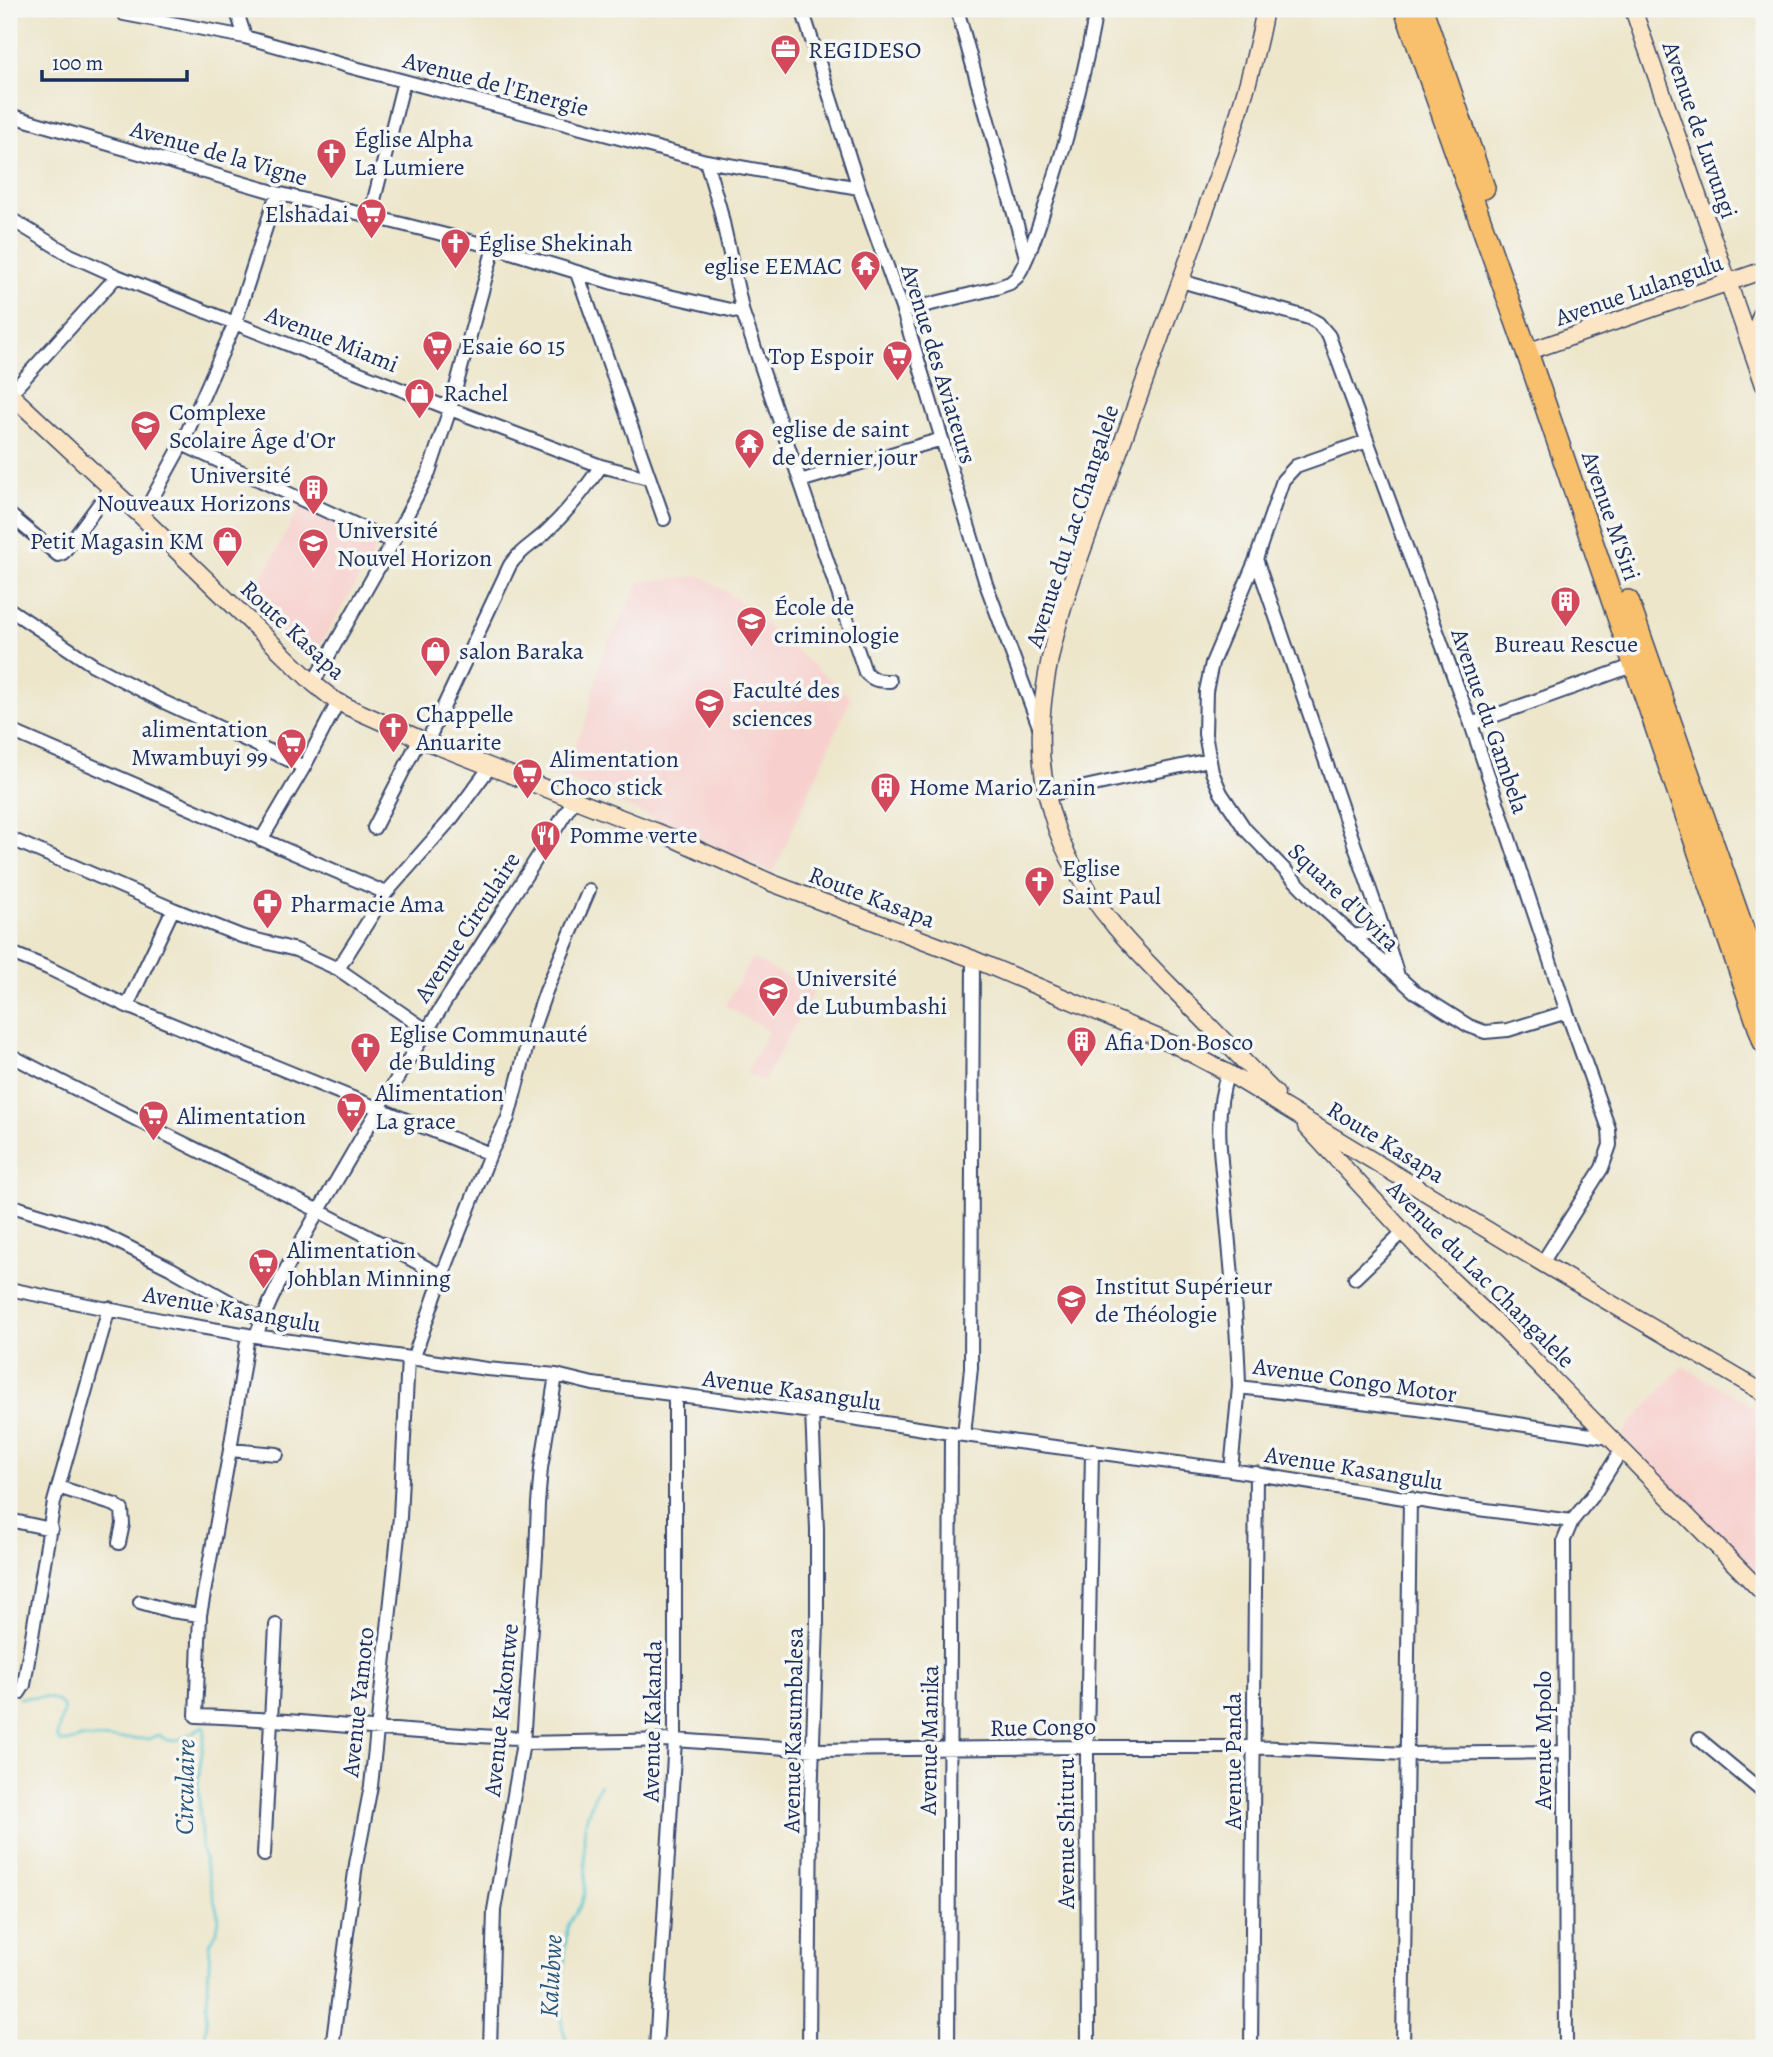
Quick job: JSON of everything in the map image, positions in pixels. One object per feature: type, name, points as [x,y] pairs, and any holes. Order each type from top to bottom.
[{"type":"highway","name":"Avenue M'Siri","points":[[1405,9],[1534,350],[1764,989]]},
{"type":"highway","name":"Avenue M'Siri","points":[[1422,9],[1635,665],[1764,1042]]},
{"type":"street","points":[[236,9],[245,37]]},
{"type":"street","name":"Avenue des Aviateurs","points":[[802,9],[859,188],[903,311],[986,584],[1040,730]]},
{"type":"street","points":[[957,9],[1026,257]]},
{"type":"street","points":[[903,311],[1010,283],[1017,277],[1059,164],[1080,89],[1096,9]]},
{"type":"street","name":"Avenue du Lac Changalele","points":[[1265,9],[1252,66],[1224,162],[1062,612],[1047,680],[1040,730],[1048,795],[1057,829],[1069,858],[1098,905],[1145,961],[1292,1110],[1434,1264],[1617,1443],[1764,1594]]},
{"type":"street","name":"Avenue de Luvungi","points":[[1633,9],[1764,386]]},
{"type":"street","name":"Avenue de l'Energie","points":[[124,14],[245,37],[706,161],[859,188]]},
{"type":"street","points":[[370,216],[404,80]]},
{"type":"street","name":"Avenue de la Vigne","points":[[9,115],[277,193],[743,313]]},
{"type":"street","points":[[706,161],[720,209],[743,313],[865,672],[878,681],[890,681]]},
{"type":"street","points":[[142,517],[182,444],[234,323],[277,193]]},
{"type":"street","name":"Avenue Miami","points":[[9,218],[70,255],[117,276],[450,409],[601,466],[648,478]]},
{"type":"street","points":[[313,682],[393,542],[429,472],[450,409],[494,247]]},
{"type":"street","name":"Avenue Lulangulu","points":[[1534,350],[1764,270]]},
{"type":"street","points":[[577,272],[664,519]]},
{"type":"street","points":[[10,394],[117,276]]},
{"type":"street","name":"Avenue du Gambela","points":[[1181,281],[1309,318],[1318,323],[1329,336],[1471,724],[1609,1129],[1610,1144],[1602,1168],[1542,1263]]},
{"type":"street","points":[[1755,355],[1756,330],[1764,306]]},
{"type":"street","name":"Route Kasapa","points":[[10,394],[313,682],[338,702],[490,767],[670,837],[772,883],[973,959],[1173,1044],[1292,1110],[1542,1263],[1764,1392]]},
{"type":"street","points":[[800,481],[942,439]]},
{"type":"street","points":[[1256,559],[1288,473],[1296,466],[1367,441]]},
{"type":"street","points":[[182,444],[393,542]]},
{"type":"street","points":[[374,828],[424,740],[510,565],[518,554],[554,524],[601,466]]},
{"type":"street","points":[[9,514],[58,555],[63,553],[110,489]]},
{"type":"street","name":"Square d'Uvira","points":[[1256,559],[1212,663],[1205,713],[1209,760],[1221,793],[1245,829],[1351,934],[1398,976]]},
{"type":"street","name":"Square d'Uvira","points":[[1256,559],[1398,976]]},
{"type":"street","points":[[9,609],[93,665],[175,707],[304,767]]},
{"type":"street","points":[[1471,724],[1635,665]]},
{"type":"street","points":[[261,840],[338,702]]},
{"type":"street","points":[[9,730],[386,893]]},
{"type":"street","points":[[1048,795],[1209,760]]},
{"type":"street","points":[[338,969],[386,893],[452,818],[490,767]]},
{"type":"street","name":"Avenue Circulaire","points":[[270,1718],[196,1716],[200,1615],[252,1336],[378,1108],[574,800]]},
{"type":"street","points":[[9,838],[173,909],[241,936],[296,950],[338,969],[426,1030]]},
{"type":"street","name":"Avenue Yamoto","points":[[332,2048],[377,1727],[400,1517],[410,1358],[490,1154],[508,1118],[527,1045],[545,991],[589,890]]},
{"type":"street","points":[[127,1006],[173,909]]},
{"type":"street","points":[[1351,934],[1371,932],[1379,916]]},
{"type":"street","points":[[9,952],[127,1006],[490,1154]]},
{"type":"street","name":"Avenue Manika","points":[[948,2048],[950,1749],[958,1434],[971,1368],[973,959]]},
{"type":"street","points":[[1398,976],[1415,992],[1477,1030],[1508,1030],[1567,1012]]},
{"type":"street","points":[[1221,1069],[1228,1046]]},
{"type":"street","points":[[12,1056],[118,1112],[350,1225],[442,1276]]},
{"type":"street","name":"Avenue Congo Motor","points":[[1221,1069],[1222,1172],[1235,1308],[1239,1387],[1418,1409],[1617,1443]]},
{"type":"street","points":[[1366,1191],[1384,1168]]},
{"type":"street","points":[[9,1206],[100,1233],[170,1268],[262,1320]]},
{"type":"street","points":[[1355,1278],[1404,1231]]},
{"type":"street","name":"Avenue Kasangulu","points":[[9,1289],[252,1336],[487,1369],[556,1375],[593,1384],[1231,1469],[1447,1505],[1572,1521]]},
{"type":"street","points":[[9,1695],[19,1693],[23,1685],[58,1487],[109,1308]]},
{"type":"street","name":"Avenue Kakontwe","points":[[490,2048],[494,1910],[522,1740],[541,1468],[556,1375]]},
{"type":"street","points":[[1231,1469],[1239,1387]]},
{"type":"street","name":"Avenue Kakanda","points":[[656,2048],[675,1740],[675,1395]]},
{"type":"street","name":"Avenue Kasumbalesa","points":[[808,2048],[817,1530],[812,1412]]},
{"type":"street","name":"Avenue Mpolo","points":[[1566,2048],[1563,1554],[1566,1531],[1596,1491],[1617,1443]]},
{"type":"street","points":[[230,1450],[277,1454]]},
{"type":"street","name":"Avenue Shituru","points":[[1088,2048],[1087,1747],[1092,1450]]},
{"type":"street","name":"Avenue Panda","points":[[1251,2048],[1256,1473]]},
{"type":"street","points":[[58,1487],[115,1505],[122,1510],[123,1524],[119,1544]]},
{"type":"street","points":[[1403,2048],[1410,1498]]},
{"type":"street","points":[[9,1520],[51,1529]]},
{"type":"street","points":[[140,1602],[171,1611],[200,1615]]},
{"type":"street","points":[[264,1855],[276,1625]]},
{"type":"street","points":[[270,1718],[377,1727]]},
{"type":"street","name":"Rue Congo","points":[[377,1727],[522,1740],[675,1740],[814,1750],[1087,1747],[1254,1748],[1406,1754],[1564,1752]]},
{"type":"street","points":[[1699,1739],[1764,1793]]},
{"type":"shaded area","name":"Université Nouvel Horizon","points":[[302,503],[381,541],[311,660],[249,601]]},
{"type":"shaded area","name":"Faculté des sciences","points":[[702,576],[735,598],[851,698],[773,873],[561,776],[586,721],[602,655],[640,582]]},
{"type":"shaded area","name":"Université de Lubumbashi","points":[[752,958],[814,992],[763,1082],[746,1073],[769,1031],[725,1006]]},
{"type":"shaded area","points":[[1682,1366],[1764,1412],[1764,1585],[1621,1435]]},
{"type":"waterway","name":"Circulaire","points":[[19,1698],[44,1697],[60,1703],[64,1708],[57,1735],[60,1742],[81,1738],[149,1739],[159,1735],[165,1739],[176,1740],[204,1726],[198,1782],[202,1851],[219,1919],[217,1931],[210,1944],[205,2048]]},
{"type":"waterway","name":"Kalubwe","points":[[566,2048],[562,2027],[562,1993],[567,1930],[584,1896],[585,1828],[600,1785]]},
{"type":"place","name":"REGIDESO","points":[[785,77]]},
{"type":"place","name":"Église Alpha La Lumiere","points":[[331,180]]},
{"type":"place","name":"Elshadai","points":[[372,241]]},
{"type":"place","name":"Église Shekinah","points":[[455,270]]},
{"type":"place","name":"eglise EEMAC","points":[[865,293]]},
{"type":"place","name":"Esaie 60 15","points":[[438,373]]},
{"type":"place","name":"Top Espoir","points":[[897,383]]},
{"type":"place","name":"Rachel","points":[[420,420]]},
{"type":"place","name":"Complexe Scolaire Âge d'Or","points":[[146,453]]},
{"type":"place","name":"eglise de saint de dernier jour","points":[[749,470]]},
{"type":"place","name":"Université Nouveaux Horizons","points":[[314,516]]},
{"type":"place","name":"Petit Magasin KM","points":[[227,568]]},
{"type":"place","name":"Université Nouvel Horizon","points":[[314,571]]},
{"type":"place","name":"Bureau Rescue","points":[[1566,629]]},
{"type":"place","name":"École de criminologie","points":[[751,648]]},
{"type":"place","name":"salon Baraka","points":[[436,678]]},
{"type":"place","name":"Faculté des sciences","points":[[709,731]]},
{"type":"place","name":"Chappelle Anuarite","points":[[393,755]]},
{"type":"place","name":"alimentation Mwambuyi 99","points":[[291,770]]},
{"type":"place","name":"Alimentation Choco stick","points":[[527,800]]},
{"type":"place","name":"Home Mario Zanin","points":[[886,814]]},
{"type":"place","name":"Pomme verte","points":[[546,862]]},
{"type":"place","name":"Eglise Saint Paul","points":[[1039,909]]},
{"type":"place","name":"Pharmacie Ama","points":[[267,931]]},
{"type":"place","name":"Université de Lubumbashi","points":[[773,1019]]},
{"type":"place","name":"Afia Don Bosco","points":[[1082,1069]]},
{"type":"place","name":"Eglise Communauté de Bulding","points":[[366,1075]]},
{"type":"place","name":"Alimentation La grace","points":[[352,1134]]},
{"type":"place","name":"Alimentation","points":[[154,1143]]},
{"type":"place","name":"Alimentation Johblan Minning","points":[[264,1291]]},
{"type":"place","name":"Institut Supérieur de Théologie","points":[[1072,1327]]}]
